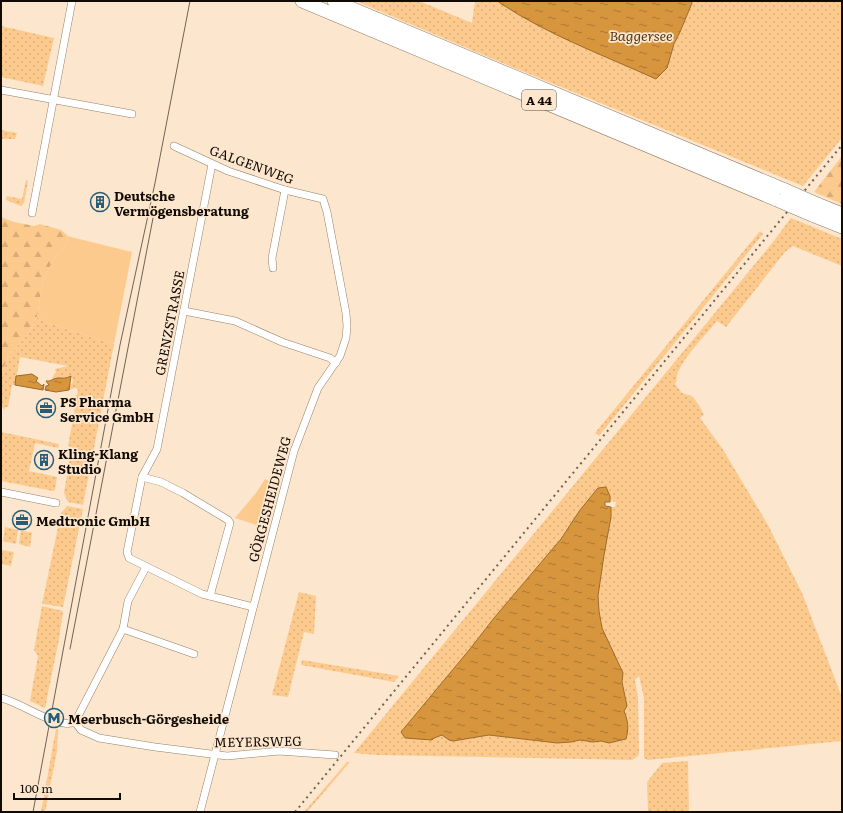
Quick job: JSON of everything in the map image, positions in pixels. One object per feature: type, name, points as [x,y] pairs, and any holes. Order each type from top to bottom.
[{"type":"highway","name":"A 44","points":[[302,1],[815,209],[842,227]]},
{"type":"highway","name":"A 44","points":[[334,1],[781,195]]},
{"type":"highway","name":"A 44","points":[[815,209],[842,214]]},
{"type":"street","points":[[32,213],[72,1]]},
{"type":"street","points":[[1,90],[132,114]]},
{"type":"street","name":"GALGENWEG","points":[[174,146],[228,171],[285,190],[323,199]]},
{"type":"street","name":"GRENZSTRASSE","points":[[212,164],[157,449],[142,477],[127,552],[129,558],[202,594],[253,607]]},
{"type":"street","points":[[274,268],[272,258],[285,190]]},
{"type":"street","name":"GÖRGESHEIDEWEG","points":[[200,812],[294,451],[318,388],[340,356],[346,338],[346,313],[327,212],[323,199]]},
{"type":"street","points":[[184,311],[235,320],[282,342],[330,358],[336,363]]},
{"type":"street","points":[[142,477],[161,482],[183,492],[228,520],[230,523],[210,596]]},
{"type":"street","points":[[1,492],[56,503]]},
{"type":"street","points":[[1,698],[59,723],[70,725],[75,722],[122,629],[128,601],[146,567]]},
{"type":"street","points":[[122,629],[194,654]]},
{"type":"street","name":"MEYERSWEG","points":[[75,722],[81,730],[99,738],[155,748],[227,756],[279,751],[335,755]]},
{"type":"green space","points":[[356,1],[419,1],[472,23],[475,1],[499,1],[518,14],[556,35],[656,79],[671,53],[692,3],[691,1],[842,1],[842,138],[803,186],[500,62]]},
{"type":"green space","points":[[1,26],[54,38],[43,86],[1,77]]},
{"type":"green space","points":[[1,130],[17,133],[15,139],[1,139]]},
{"type":"green space","points":[[842,156],[842,204],[814,192]]},
{"type":"green space","points":[[26,180],[28,181],[24,203],[21,206],[6,200],[7,196],[22,199]]},
{"type":"green space","points":[[1,217],[14,222],[34,226],[40,224],[61,230],[67,235],[68,242],[55,257],[43,280],[37,317],[28,334],[8,357],[1,375]]},
{"type":"green space","points":[[791,218],[842,239],[842,266],[793,246],[785,252],[726,327],[717,321],[696,345],[686,358],[677,374],[675,384],[682,393],[692,396],[699,405],[704,415],[700,418],[722,448],[768,525],[802,593],[842,697],[842,741],[648,760],[644,758],[644,698],[639,676],[635,680],[638,697],[639,752],[638,756],[632,760],[376,755],[354,753],[773,242]],"holes":[[[610,496],[610,501],[616,502],[615,507],[611,507],[611,517],[598,596],[602,628],[622,673],[622,682],[626,698],[624,711],[627,718],[624,740],[609,743],[580,740],[557,743],[489,735],[453,741],[442,735],[436,736],[432,740],[401,732],[561,539],[567,529]]]},
{"type":"green space","points":[[760,231],[763,234],[599,436],[595,433]]},
{"type":"green space","points":[[67,236],[132,252],[114,344],[45,322],[37,317],[43,280],[55,257],[68,242]]},
{"type":"green space","points":[[37,317],[45,322],[114,344],[83,505],[68,502],[64,493],[72,447],[68,446],[77,397],[74,396],[77,395],[78,389],[75,388],[69,390],[70,384],[72,384],[73,380],[71,376],[64,379],[59,378],[54,380],[52,378],[56,372],[55,369],[68,366],[20,357],[15,385],[12,385],[8,407],[5,407],[5,410],[1,406],[1,375],[8,357],[28,334]]},
{"type":"green space","points":[[1,432],[59,444],[58,448],[35,443],[29,471],[57,477],[55,490],[53,491],[1,481]]},
{"type":"green space","points":[[265,479],[278,488],[266,528],[235,518],[256,493]]},
{"type":"green space","points":[[67,506],[83,509],[63,607],[42,604],[61,513]]},
{"type":"green space","points":[[5,527],[18,530],[16,544],[3,541]]},
{"type":"green space","points":[[21,530],[32,533],[30,547],[19,544]]},
{"type":"green space","points":[[1,550],[14,552],[11,566],[1,564]]},
{"type":"green space","points":[[299,592],[316,596],[314,634],[304,632],[288,697],[272,695]]},
{"type":"green space","points":[[42,606],[63,611],[45,708],[30,701],[38,656],[34,650]]},
{"type":"green space","points":[[302,660],[399,676],[394,682],[301,665]]},
{"type":"green space","points":[[56,729],[58,730],[57,751],[45,812],[41,812]]},
{"type":"green space","points":[[688,761],[689,812],[648,812],[647,782],[662,763]]},
{"type":"green space","points":[[347,762],[350,762],[307,812],[304,812]]},
{"type":"water","name":"Baggersee","points":[[499,1],[691,1],[692,3],[674,44],[667,68],[656,79],[556,35],[518,14]]},
{"type":"water","points":[[32,374],[38,378],[36,381],[42,386],[44,384],[43,390],[15,385],[16,376]]},
{"type":"water","points":[[71,376],[69,390],[56,392],[45,390],[46,386],[49,385],[46,381]]},
{"type":"water","points":[[606,487],[610,496],[610,502],[605,502],[605,506],[611,507],[611,517],[598,596],[599,611],[602,628],[623,673],[622,682],[627,706],[624,711],[628,725],[626,739],[609,743],[580,740],[557,743],[489,735],[453,741],[442,735],[432,740],[405,738],[401,732],[561,539],[580,510],[598,488]]},
{"type":"tram line","points":[[33,812],[120,345],[155,183],[190,1]]},
{"type":"tram line","points":[[70,649],[154,213]]},
{"type":"railway","points":[[295,812],[842,145]]},
{"type":"place","name":"Deutsche Vermögensberatung","points":[[100,202]]},
{"type":"place","name":"PS Pharma Service GmbH","points":[[46,408]]},
{"type":"place","name":"Kling-Klang Studio","points":[[44,460]]},
{"type":"place","name":"Medtronic GmbH","points":[[22,520]]},
{"type":"place","name":"Meerbusch-Görgesheide","points":[[54,718]]}]
